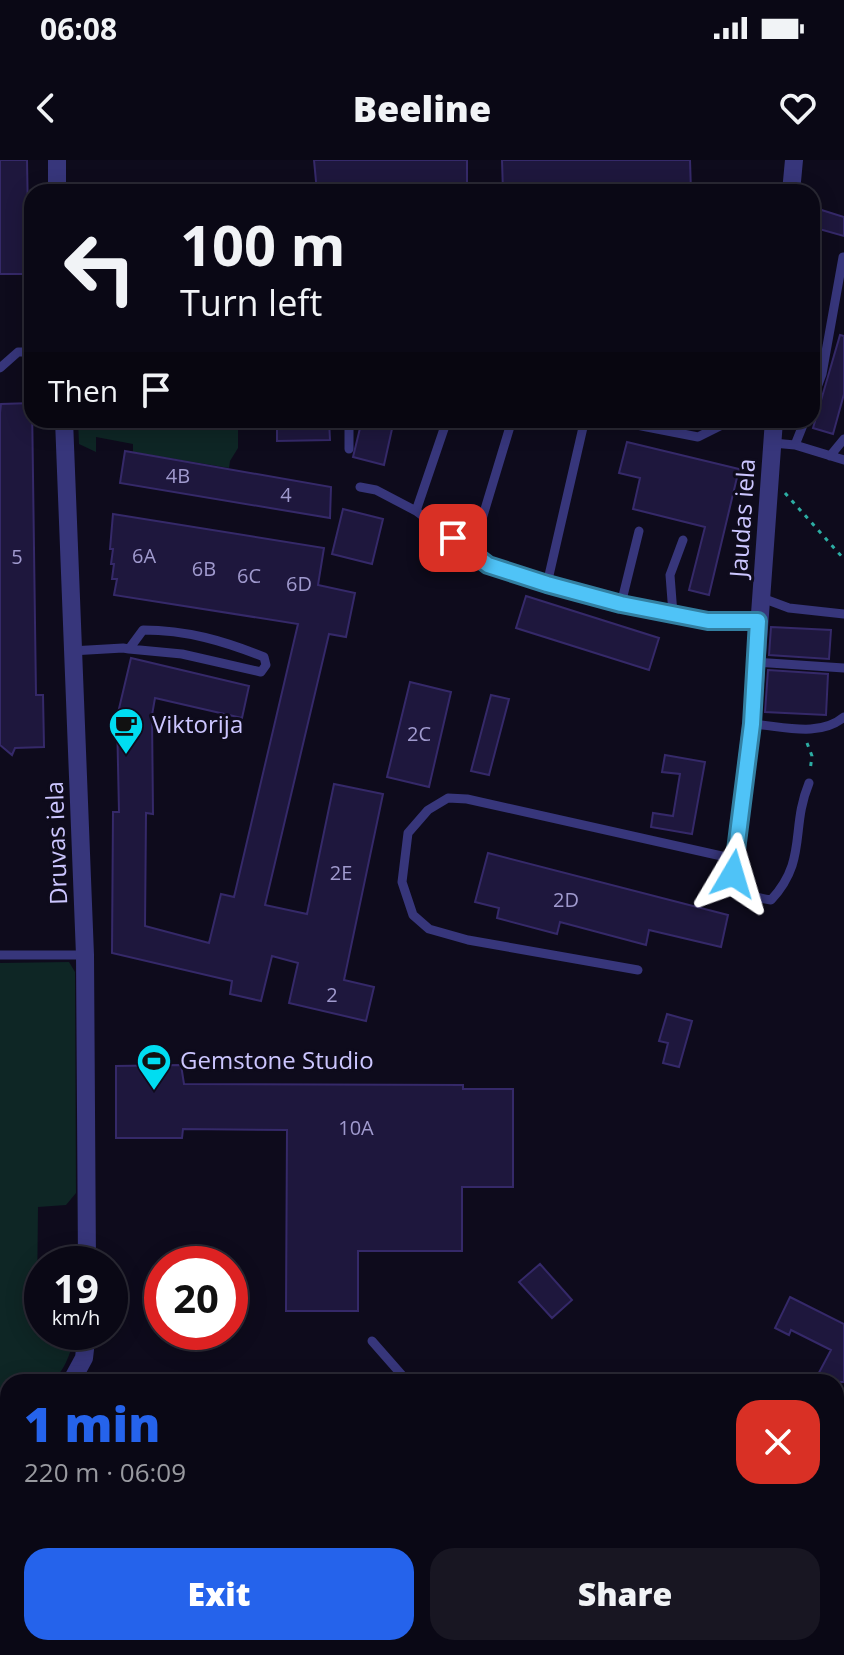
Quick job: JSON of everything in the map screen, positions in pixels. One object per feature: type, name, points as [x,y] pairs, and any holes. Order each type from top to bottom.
[{"type":"street","points":[[57,160],[57,184]]},
{"type":"street","points":[[792,184],[794,160]]},
{"type":"street","name":"Druvas iela","points":[[64,428],[85,955],[87,1246]]},
{"type":"street","name":"Jaudas iela","points":[[735,859],[752,724],[774,429]]},
{"type":"street","points":[[75,1374],[85,1350]]},
{"type":"lane","points":[[820,379],[843,257]]},
{"type":"lane","points":[[0,368],[18,352],[24,352]]},
{"type":"lane","points":[[349,428],[349,449]]},
{"type":"lane","points":[[416,511],[444,428]]},
{"type":"lane","points":[[472,552],[510,428]]},
{"type":"lane","points":[[547,584],[583,428]]},
{"type":"lane","points":[[651,428],[698,437],[716,428]]},
{"type":"lane","points":[[795,445],[802,428]]},
{"type":"lane","points":[[774,429],[795,445],[844,460]]},
{"type":"lane","points":[[830,456],[844,439]]},
{"type":"lane","points":[[360,487],[376,490],[416,511],[488,565],[621,604],[708,621],[758,621]]},
{"type":"lane","points":[[621,604],[639,531]]},
{"type":"lane","points":[[673,614],[670,575],[683,540]]},
{"type":"lane","points":[[760,597],[789,608],[844,614]]},
{"type":"lane","points":[[71,651],[129,649],[182,654],[261,672],[266,665],[264,657],[224,641],[173,630],[143,630],[129,649]]},
{"type":"lane","points":[[756,662],[844,668]]},
{"type":"lane","points":[[752,724],[803,730],[834,725],[844,717]]},
{"type":"lane","points":[[638,970],[468,940],[429,929],[413,915],[402,882],[408,833],[428,810],[448,798],[467,799],[735,859],[733,874],[740,890],[771,900],[786,883],[794,864],[801,803],[809,783]]},
{"type":"lane","points":[[0,955],[85,955]]},
{"type":"lane","points":[[372,1341],[401,1374]]},
{"type":"path","points":[[770,480],[782,489],[844,559]]},
{"type":"path","points":[[803,730],[812,756],[809,783]]},
{"type":"green space","points":[[78,428],[238,428],[238,448],[229,468],[133,452],[133,444],[96,437],[96,452],[79,444]]},
{"type":"green space","points":[[69,962],[75,972],[76,1193],[66,1205],[38,1207],[38,1246],[24,1246],[24,1350],[70,1350],[59,1374],[0,1374],[0,963]]},
{"type":"building","points":[[0,160],[27,160],[24,274],[0,274]]},
{"type":"building","points":[[314,160],[467,160],[467,184],[316,184]]},
{"type":"building","points":[[502,160],[690,160],[691,184],[503,184]]},
{"type":"building","points":[[820,210],[844,217],[844,236],[820,229]]},
{"type":"building","points":[[840,335],[844,336],[844,394],[833,434],[813,428],[820,428],[820,404]]},
{"type":"building","points":[[24,403],[24,428],[32,428],[36,695],[43,695],[44,747],[15,748],[12,755],[0,745],[1,404]]},
{"type":"building","points":[[277,428],[329,428],[330,440],[277,441]]},
{"type":"building","points":[[360,428],[392,428],[384,465],[353,457]]},
{"type":"building","points":[[627,442],[739,469],[709,595],[689,590],[705,527],[633,509],[640,478],[619,473]]},
{"type":"building","points":[[125,451],[331,487],[330,518],[120,483]]},
{"type":"building","points":[[343,509],[383,519],[372,564],[332,554]]},
{"type":"building","points":[[113,514],[324,548],[318,585],[355,593],[346,637],[329,634],[265,905],[307,914],[334,784],[383,794],[344,980],[374,987],[366,1021],[289,1003],[298,963],[272,956],[261,1001],[230,994],[232,981],[112,953],[113,812],[119,812],[117,717],[131,658],[249,686],[242,718],[155,698],[152,715],[153,814],[146,813],[145,926],[209,943],[221,894],[234,897],[298,624],[114,595],[117,579],[112,579],[113,549],[110,549]]},
{"type":"building","points":[[526,596],[659,638],[649,670],[516,628]]},
{"type":"building","points":[[771,627],[831,630],[829,659],[769,655]]},
{"type":"building","points":[[768,670],[828,674],[826,715],[765,712]]},
{"type":"building","points":[[410,682],[451,692],[429,787],[387,777]]},
{"type":"building","points":[[491,695],[509,699],[489,775],[471,771]]},
{"type":"building","points":[[665,755],[705,762],[692,834],[651,827],[653,813],[673,816],[680,774],[662,772]]},
{"type":"building","points":[[488,853],[728,915],[721,947],[649,930],[646,945],[560,922],[557,934],[497,918],[499,908],[475,902]]},
{"type":"building","points":[[667,1014],[692,1021],[679,1067],[663,1063],[668,1043],[659,1041]]},
{"type":"building","points":[[181,1065],[184,1084],[463,1085],[463,1089],[513,1089],[513,1187],[462,1187],[462,1251],[358,1251],[358,1311],[286,1311],[287,1130],[183,1129],[182,1138],[116,1138],[116,1066]]},
{"type":"building","points":[[540,1264],[572,1300],[552,1318],[519,1282]]},
{"type":"building","points":[[790,1297],[844,1324],[844,1374],[818,1374],[831,1350],[791,1330],[789,1335],[775,1328]]},
{"type":"place","name":"Viktorija","points":[[126,756]]},
{"type":"place","name":"Gemstone Studio","points":[[154,1092]]},
{"type":"route","points":[[453,538],[488,565],[547,584],[621,604],[708,621],[758,621],[752,724],[733,874]]}]
